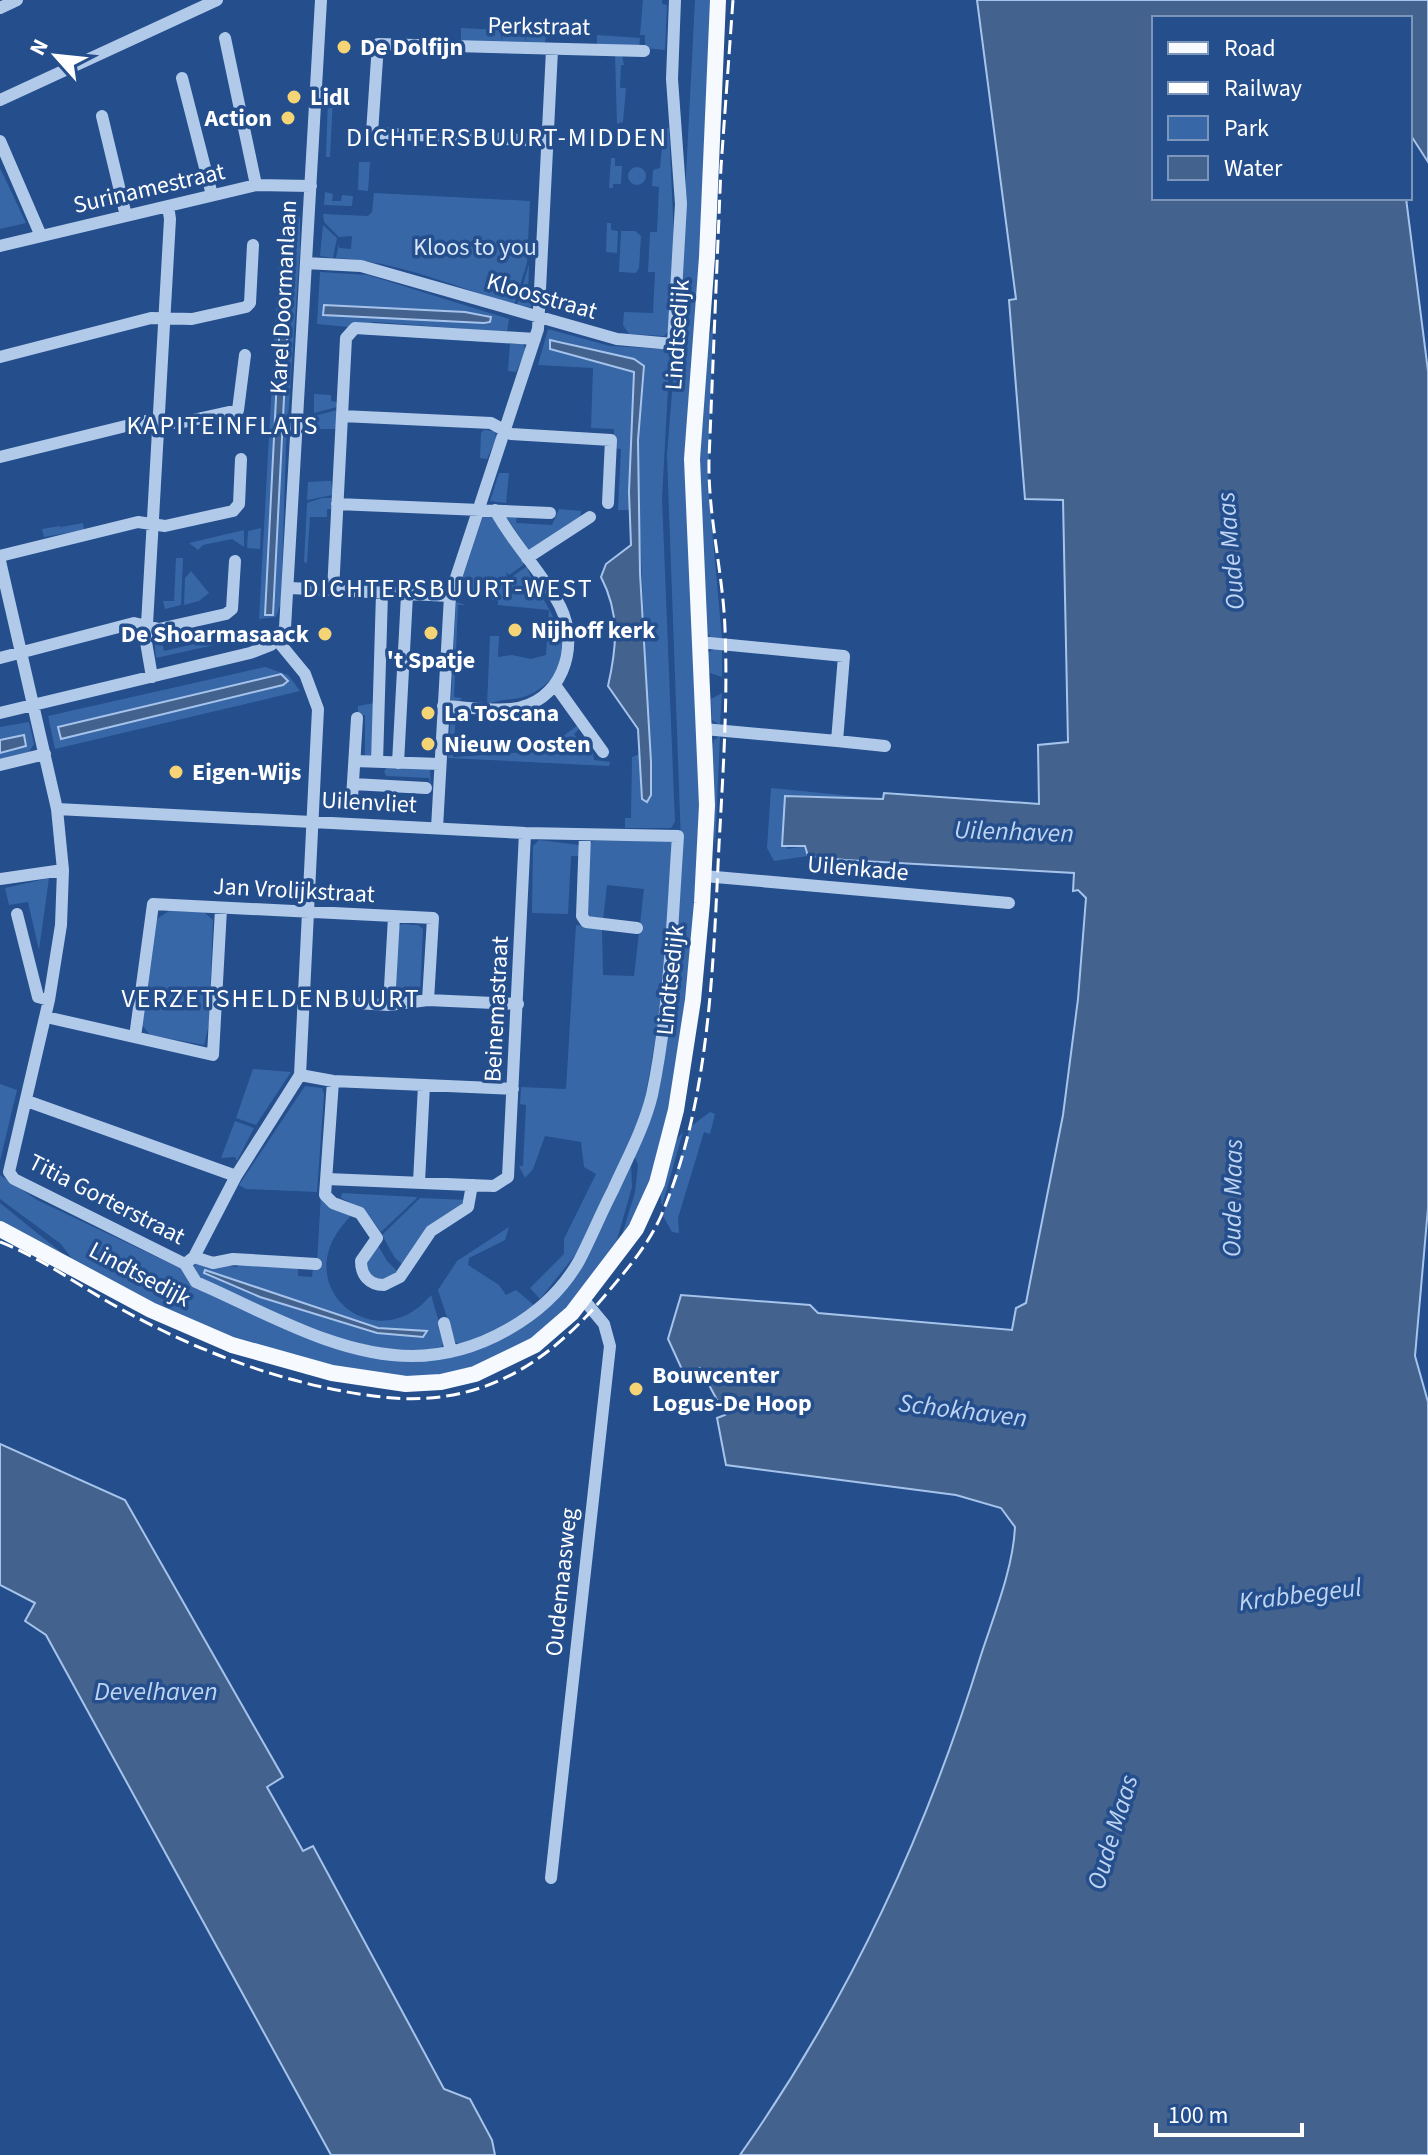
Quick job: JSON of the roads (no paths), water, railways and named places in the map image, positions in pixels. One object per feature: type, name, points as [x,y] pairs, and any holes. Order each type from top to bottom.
[{"type":"main road","name":"Lindtsedijk","points":[[0,1229],[138,1303],[209,1336],[291,1363],[382,1382],[431,1383],[486,1371],[523,1353],[547,1336],[584,1300],[636,1229],[662,1167],[686,1055],[704,876],[704,729],[692,459],[707,257],[718,0]]},
{"type":"street","points":[[0,8],[17,0]]},
{"type":"street","points":[[0,100],[217,0]]},
{"type":"street","name":"Karel Doormanlaan","points":[[277,640],[287,623],[290,588],[321,0]]},
{"type":"street","name":"Kloosstraat","points":[[306,263],[361,266],[539,320],[617,339],[673,344],[681,204],[672,79],[675,0]]},
{"type":"street","points":[[225,38],[256,185]]},
{"type":"street","name":"Perkstraat","points":[[546,141],[372,133],[380,42],[644,51]]},
{"type":"street","points":[[437,828],[450,596],[539,320],[552,50]]},
{"type":"street","points":[[182,78],[212,195]]},
{"type":"street","points":[[102,116],[126,216]]},
{"type":"street","points":[[0,141],[41,236]]},
{"type":"street","name":"Surinamestraat","points":[[0,246],[256,185],[311,186]]},
{"type":"street","points":[[189,201],[192,216]]},
{"type":"street","points":[[152,677],[146,642],[168,206]]},
{"type":"street","points":[[0,357],[164,317],[192,319],[246,307],[250,303],[253,245]]},
{"type":"street","points":[[333,591],[346,338],[349,333],[355,328],[535,339]]},
{"type":"street","points":[[0,457],[146,421],[179,423],[238,410],[245,355]]},
{"type":"street","points":[[342,416],[491,423],[503,432],[611,440],[608,503]]},
{"type":"street","points":[[5,1172],[27,1101],[46,1017],[61,925],[63,870],[57,809],[0,559],[138,522],[165,526],[233,511],[239,504],[241,459]]},
{"type":"street","points":[[337,504],[550,513]]},
{"type":"street","points":[[443,706],[521,707],[555,685],[569,655],[568,630],[560,606],[495,510]]},
{"type":"street","points":[[527,558],[590,517]]},
{"type":"street","points":[[0,658],[134,623],[159,629],[226,614],[232,609],[235,561]]},
{"type":"street","points":[[290,588],[450,596]]},
{"type":"street","points":[[380,785],[382,593]]},
{"type":"street","points":[[398,763],[407,595]]},
{"type":"street","points":[[0,713],[250,653],[277,640],[305,674],[316,699],[300,1075],[236,1176],[190,1261],[196,1282],[333,1341],[392,1355],[414,1356],[451,1351],[444,1323]]},
{"type":"street","points":[[699,642],[844,656],[837,741]]},
{"type":"street","points":[[555,685],[603,752]]},
{"type":"street","points":[[352,798],[357,718]]},
{"type":"street","points":[[704,729],[885,746]]},
{"type":"street","points":[[0,765],[45,754]]},
{"type":"street","points":[[355,761],[440,764]]},
{"type":"street","points":[[353,784],[426,788]]},
{"type":"street","name":"Uilenvliet","points":[[57,809],[525,833],[678,836],[670,971],[654,1083],[644,1122],[577,1263],[560,1284],[540,1306],[511,1328],[451,1351]]},
{"type":"street","name":"Beinemastraat","points":[[472,1185],[502,1184],[510,1168],[525,833]]},
{"type":"street","points":[[585,835],[582,916],[586,922],[637,928]]},
{"type":"street","points":[[1,875],[63,870]]},
{"type":"street","name":"Uilenkade","points":[[704,876],[1009,903]]},
{"type":"street","name":"Jan Vrolijkstraat","points":[[135,1037],[153,904],[433,918],[428,1000]]},
{"type":"street","points":[[46,1017],[213,1055],[221,909]]},
{"type":"street","points":[[17,914],[38,997],[49,1000]]},
{"type":"street","points":[[389,1005],[394,917]]},
{"type":"street","points":[[356,1003],[389,1005],[428,1000],[518,1004]]},
{"type":"street","points":[[300,1075],[333,1081],[513,1089]]},
{"type":"street","points":[[327,1179],[472,1185],[468,1207],[431,1231],[395,1281],[378,1285],[366,1278],[361,1266],[363,1255],[377,1238],[360,1213],[328,1199],[324,1190],[333,1081]]},
{"type":"street","points":[[419,1182],[424,1085]]},
{"type":"street","points":[[27,1101],[236,1176]]},
{"type":"street","name":"Titia Gorterstraat","points":[[5,1172],[14,1179],[190,1261]]},
{"type":"street","points":[[190,1261],[213,1263],[233,1259],[316,1264]]},
{"type":"street","name":"Oudemaasweg","points":[[551,1878],[610,1346],[604,1324],[584,1300]]},
{"type":"water","points":[[977,0],[1428,0],[1428,162],[1412,137],[1412,16],[1152,16],[1152,200],[1406,200],[1428,371],[1428,1208],[1415,1356],[1428,1402],[1428,2155],[740,2155],[815,2038],[849,1977],[909,1852],[959,1722],[997,1608],[1011,1559],[1015,1527],[1001,1508],[956,1495],[726,1465],[717,1418],[725,1415],[700,1368],[685,1376],[668,1339],[681,1295],[810,1305],[818,1313],[1012,1330],[1016,1308],[1026,1303],[1063,1115],[1078,999],[1086,898],[1078,890],[1073,891],[1074,873],[845,860],[808,856],[805,846],[782,846],[785,796],[883,799],[884,793],[1039,804],[1038,745],[1068,742],[1063,500],[1025,499],[1009,300],[1016,299]]},
{"type":"water","points":[[285,221],[293,221],[273,615],[265,615]]},
{"type":"water","points":[[324,305],[465,312],[491,317],[490,322],[484,323],[323,315]]},
{"type":"water","points":[[550,340],[634,359],[644,366],[638,440],[640,573],[651,762],[651,795],[647,802],[642,799],[638,729],[608,686],[615,630],[611,604],[601,577],[606,564],[631,545],[629,492],[634,372],[550,349]]},
{"type":"water","points":[[281,674],[288,681],[283,685],[61,739],[58,727]]},
{"type":"water","points":[[24,735],[26,746],[0,753],[0,740]]},
{"type":"water","points":[[205,1270],[378,1328],[427,1331],[423,1337],[377,1333],[260,1297],[204,1273]]},
{"type":"water","name":"Develhaven","points":[[0,1444],[125,1500],[283,1777],[267,1787],[303,1851],[313,1846],[444,2089],[470,2099],[492,2140],[495,2155],[331,2155],[46,1635],[25,1621],[35,1603],[0,1585]]},
{"type":"railway","points":[[0,1242],[151,1325],[215,1354],[314,1385],[382,1397],[418,1399],[481,1388],[510,1376],[536,1360],[585,1318],[650,1237],[661,1216],[690,1127],[711,986],[725,737],[726,656],[709,460],[721,167],[733,0]]},
{"type":"place","name":"De Dolfijn","points":[[344,47]]},
{"type":"place","name":"Lidl","points":[[294,97]]},
{"type":"place","name":"Action","points":[[288,118]]},
{"type":"place","name":"Nijhoff kerk","points":[[515,630]]},
{"type":"place","name":"'t Spatje","points":[[431,633]]},
{"type":"place","name":"De Shoarmasaack","points":[[325,634]]},
{"type":"place","name":"La Toscana","points":[[428,713]]},
{"type":"place","name":"Nieuw Oosten","points":[[428,744]]},
{"type":"place","name":"Eigen-Wijs","points":[[176,772]]},
{"type":"place","name":"Bouwcenter Logus-De Hoop","points":[[636,1389]]},
{"type":"district","name":"DICHTERSBUURT-MIDDEN","points":[[507,137]]},
{"type":"district","name":"KAPITEINFLATS","points":[[223,425]]},
{"type":"district","name":"DICHTERSBUURT-WEST","points":[[448,588]]},
{"type":"district","name":"VERZETSHELDENBUURT","points":[[271,998]]},
{"type":"park label","name":"Kloos to you","points":[[475,247]]},
{"type":"water label","name":"Oude Maas","points":[[1230,551]]},
{"type":"water label","name":"Uilenhaven","points":[[1014,831]]},
{"type":"water label","name":"Oude Maas","points":[[1232,1198]]},
{"type":"water label","name":"Schokhaven","points":[[963,1410]]},
{"type":"water label","name":"Krabbegeul","points":[[1300,1594]]},
{"type":"water label","name":"Oude Maas","points":[[1112,1832]]}]
